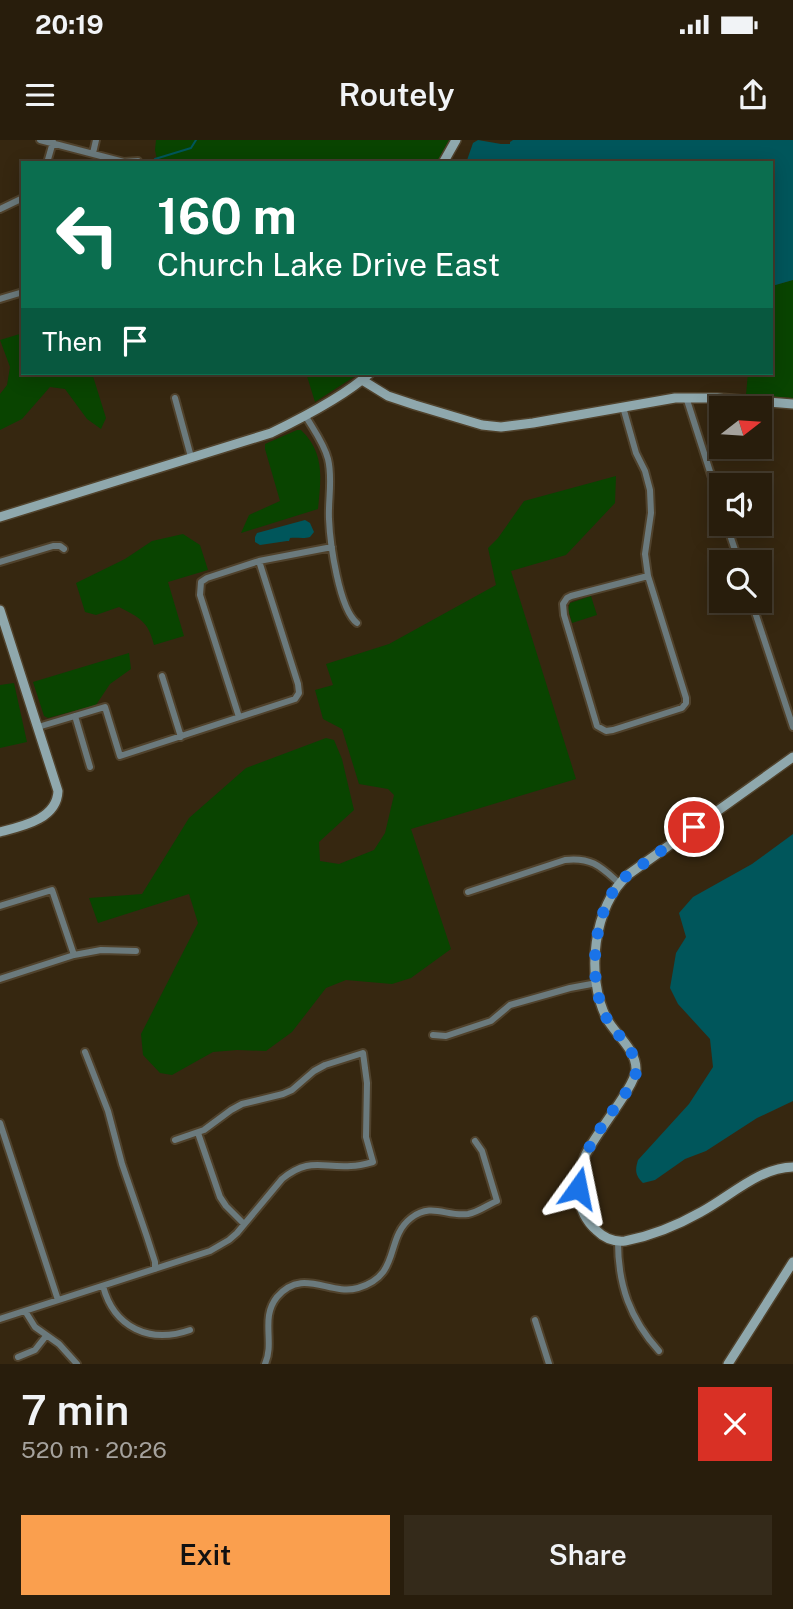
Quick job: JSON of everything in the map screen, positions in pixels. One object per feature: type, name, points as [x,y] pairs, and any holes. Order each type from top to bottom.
[{"type":"street","points":[[40,140],[121,161]]},
{"type":"street","points":[[93,153],[96,140]]},
{"type":"street","points":[[444,161],[456,140]]},
{"type":"street","points":[[48,161],[53,142]]},
{"type":"street","points":[[0,209],[21,199]]},
{"type":"street","points":[[0,299],[21,293]]},
{"type":"street","points":[[0,517],[257,438],[305,415],[366,376],[388,396],[490,426],[511,426],[686,397],[793,404]]},
{"type":"street","points":[[686,397],[710,473]]},
{"type":"street","points":[[175,398],[191,457]]},
{"type":"street","points":[[623,407],[650,490],[651,513],[645,554],[648,576],[686,703],[682,708],[613,730],[602,730],[597,726],[563,604],[572,596],[648,576]]},
{"type":"street","points":[[305,415],[328,460],[332,547],[348,613],[357,623]]},
{"type":"street","points":[[0,562],[53,546],[64,549]]},
{"type":"street","points":[[239,717],[200,595],[201,582],[259,561],[332,547]]},
{"type":"street","points":[[38,727],[104,707],[120,756],[295,699],[299,693],[298,684],[259,561]]},
{"type":"street","points":[[0,610],[4,638],[38,727],[58,790],[57,801],[46,814],[0,832]]},
{"type":"street","points":[[755,613],[793,727]]},
{"type":"street","points":[[162,676],[181,737]]},
{"type":"street","points":[[75,716],[90,766]]},
{"type":"street","points":[[793,757],[639,866],[619,883],[610,897],[599,928],[597,983],[608,1020],[631,1052],[636,1069],[628,1090],[585,1154],[579,1173],[579,1198],[583,1212],[594,1229],[618,1242],[674,1226],[762,1174],[793,1167]]},
{"type":"street","points":[[468,892],[574,859],[594,863],[619,883]]},
{"type":"street","points":[[0,906],[52,890],[74,956]]},
{"type":"street","points":[[0,979],[101,950],[136,951]]},
{"type":"street","points":[[433,1035],[446,1036],[491,1021],[510,1005],[597,983]]},
{"type":"street","points":[[85,1052],[107,1111],[155,1269]]},
{"type":"street","points":[[0,1318],[210,1251],[229,1240],[282,1179],[296,1169],[314,1164],[354,1166],[373,1162],[366,1137],[367,1083],[363,1053],[325,1065],[292,1090],[242,1104],[198,1133],[175,1140]]},
{"type":"street","points":[[0,1123],[58,1300]]},
{"type":"street","points":[[198,1133],[220,1197],[244,1224]]},
{"type":"street","points":[[265,1364],[270,1348],[267,1324],[269,1312],[276,1299],[288,1289],[307,1283],[344,1290],[367,1285],[386,1268],[400,1231],[415,1216],[425,1211],[437,1210],[470,1214],[497,1201],[482,1151],[475,1142]]},
{"type":"street","points":[[618,1242],[620,1272],[628,1305],[647,1338],[659,1351]]},
{"type":"street","points":[[728,1364],[793,1262]]},
{"type":"street","points":[[103,1286],[113,1311],[133,1328],[148,1334],[161,1335],[174,1335],[190,1330]]},
{"type":"street","points":[[25,1311],[35,1327],[59,1344],[77,1364]]},
{"type":"street","points":[[535,1320],[549,1364]]},
{"type":"street","points":[[18,1357],[35,1350],[46,1336]]},
{"type":"green space","points":[[156,140],[449,140],[438,161],[157,161]]},
{"type":"green space","points":[[793,280],[793,398],[746,395],[748,375],[773,375],[773,286]]},
{"type":"green space","points":[[21,334],[21,375],[93,375],[106,418],[101,429],[87,419],[65,389],[50,387],[22,419],[0,430],[0,394],[7,385],[10,367],[0,340]]},
{"type":"green space","points":[[307,375],[357,375],[315,402]]},
{"type":"green space","points":[[301,430],[309,439],[318,457],[318,509],[241,533],[249,515],[280,501],[265,444]]},
{"type":"green space","points":[[616,476],[615,503],[566,555],[511,571],[576,779],[411,829],[451,949],[411,978],[392,984],[346,980],[326,988],[292,1032],[266,1051],[213,1052],[172,1075],[160,1073],[143,1055],[141,1034],[198,923],[189,894],[98,923],[89,898],[142,894],[189,818],[246,768],[326,738],[334,740],[342,759],[354,810],[319,842],[320,861],[339,864],[374,850],[385,833],[394,795],[388,789],[359,784],[342,729],[323,719],[315,690],[333,685],[326,664],[389,644],[496,585],[488,548],[524,501]]},
{"type":"green space","points":[[183,534],[200,545],[208,570],[168,582],[184,636],[154,645],[149,630],[142,621],[119,607],[96,615],[85,612],[76,583],[125,559],[152,541]]},
{"type":"green space","points":[[591,596],[597,615],[572,623],[568,609],[570,603]]},
{"type":"green space","points":[[129,653],[131,669],[110,684],[96,705],[48,718],[44,716],[33,682]]},
{"type":"green space","points":[[14,683],[27,742],[0,748],[0,685]]},
{"type":"water","points":[[478,140],[510,144],[513,140],[793,140],[793,280],[773,286],[773,161],[467,161],[473,143]]},
{"type":"water","points":[[305,520],[310,523],[314,532],[310,537],[290,538],[289,541],[260,545],[255,542],[257,533]]},
{"type":"water","points":[[793,834],[793,1101],[757,1118],[706,1151],[685,1159],[655,1180],[643,1183],[636,1172],[638,1160],[689,1104],[713,1067],[710,1039],[678,1004],[670,988],[676,953],[686,937],[679,913],[693,897],[752,864]]},
{"type":"waterway","points":[[155,159],[191,148],[196,140]]},
{"type":"route","points":[[578,1188],[585,1154],[628,1090],[636,1069],[631,1052],[608,1020],[598,991],[595,967],[603,913],[622,879],[694,827]]}]
